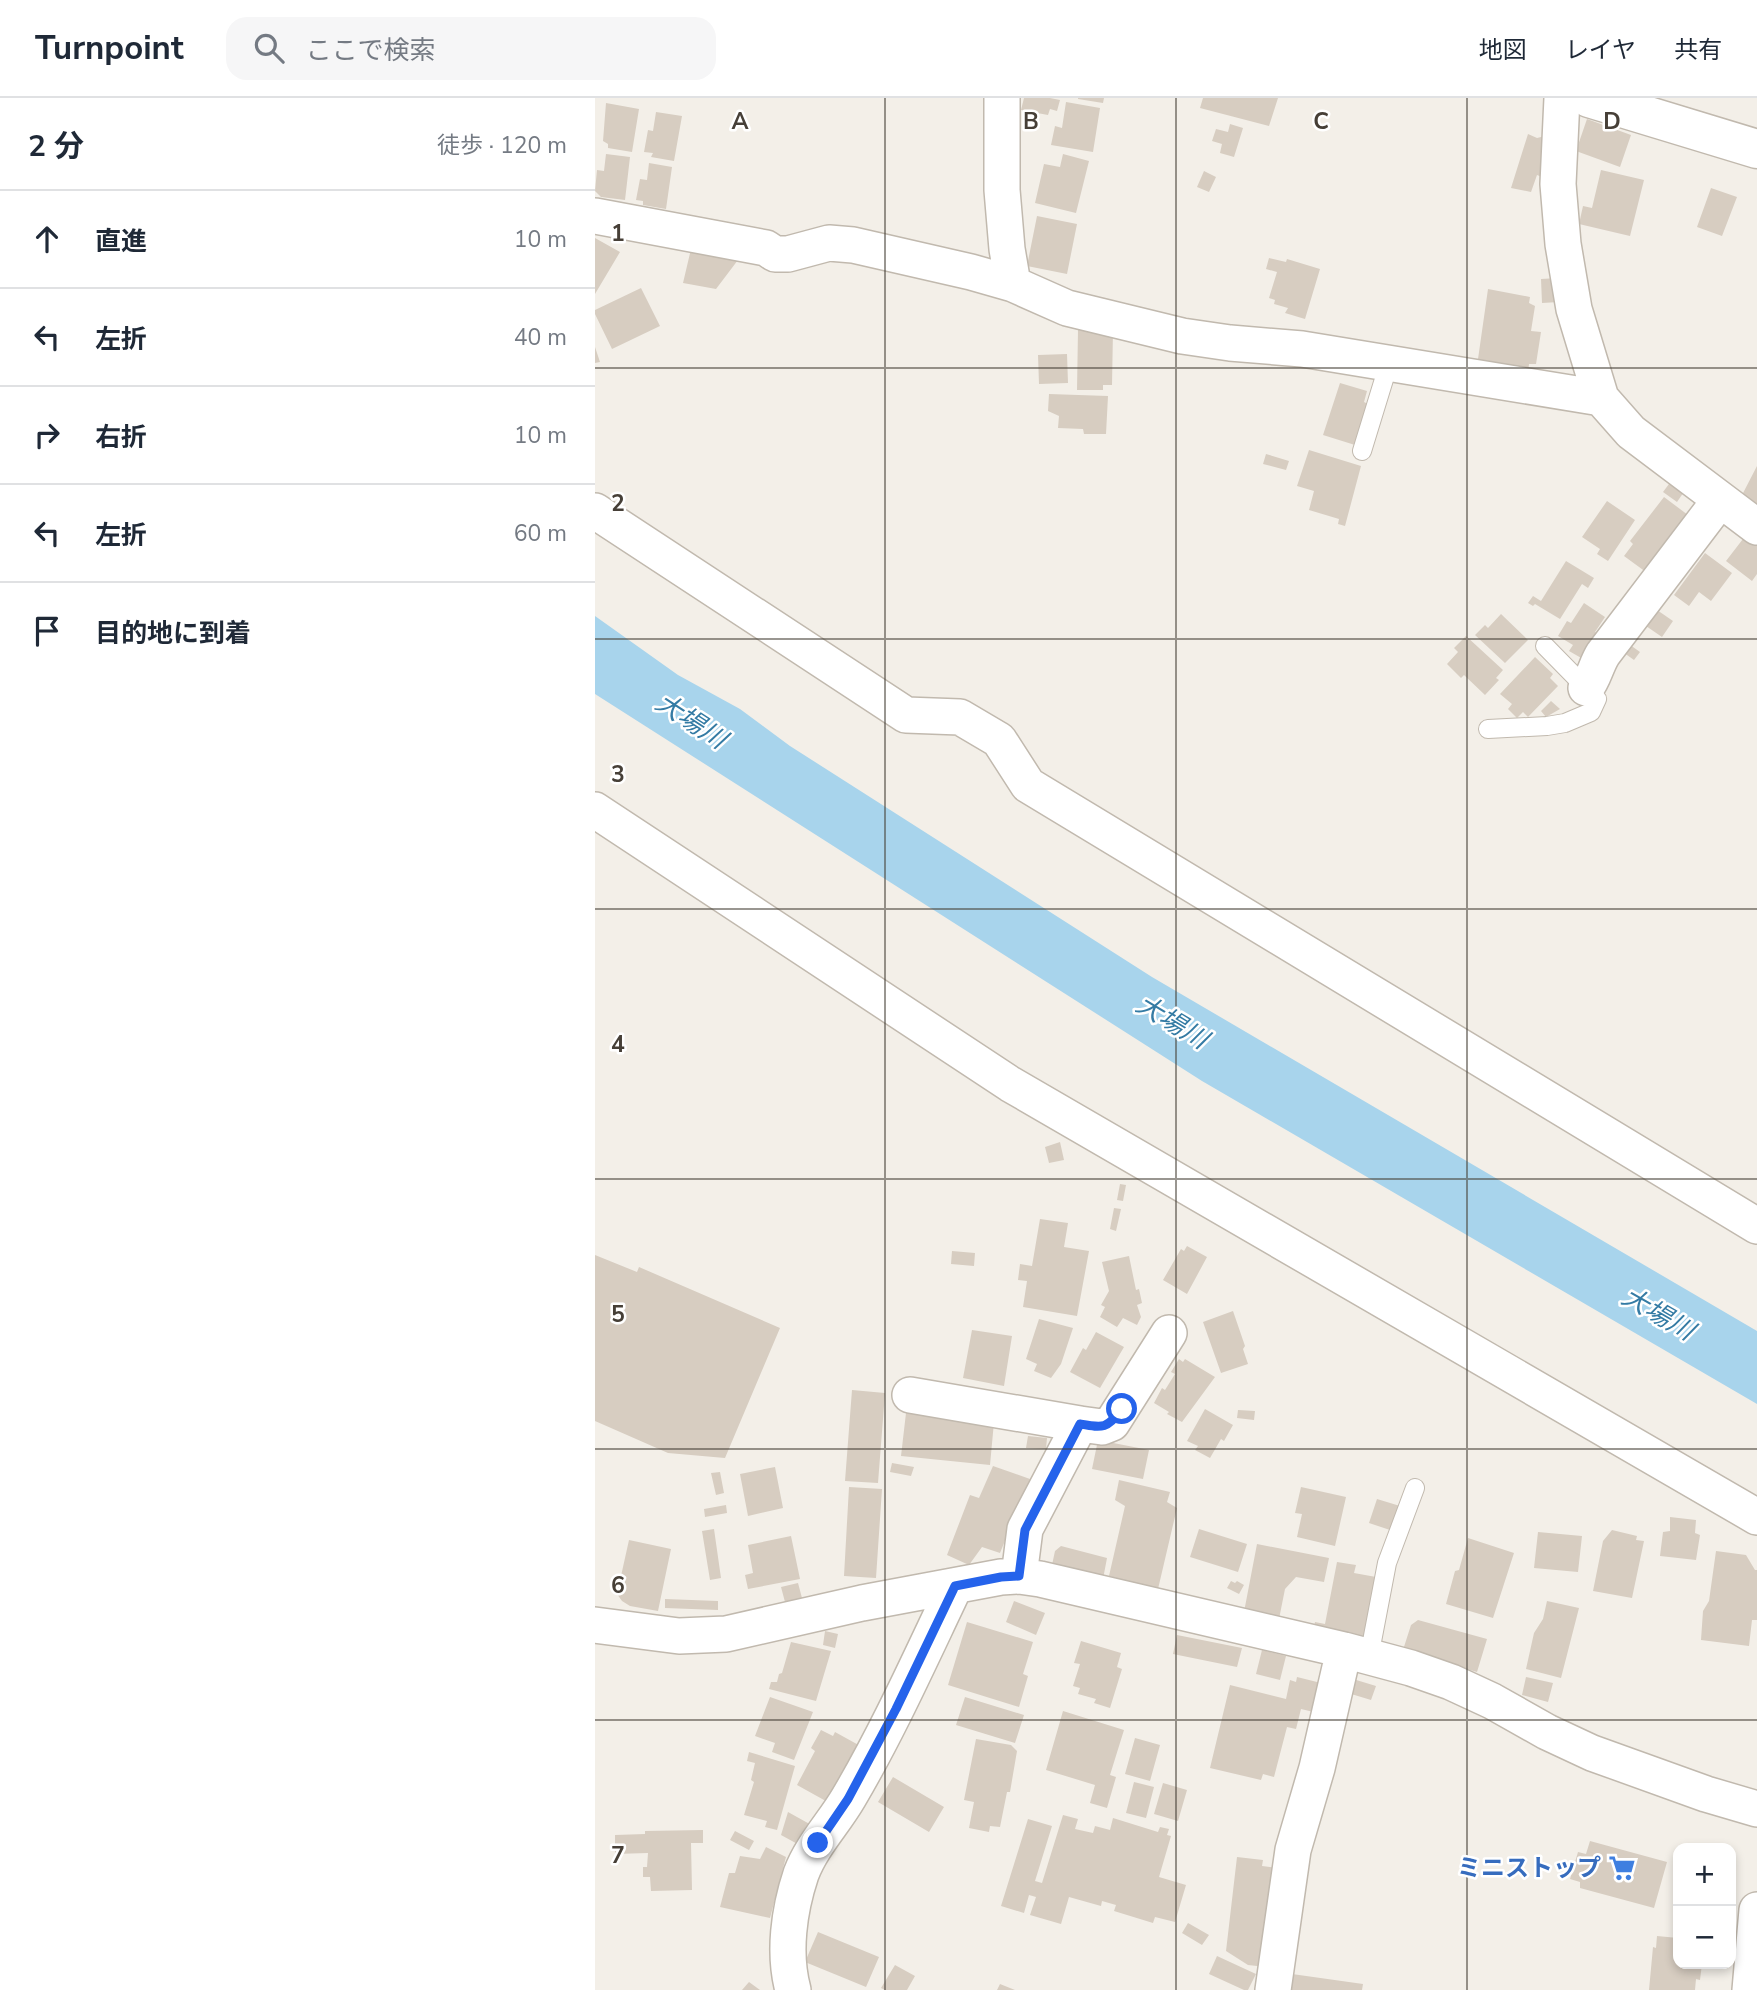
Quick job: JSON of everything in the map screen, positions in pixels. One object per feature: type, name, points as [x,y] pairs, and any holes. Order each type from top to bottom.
[{"type":"street","points":[[1002,98],[1002,190],[1013,284]]},
{"type":"street","points":[[1562,98],[1558,184],[1563,244],[1574,309],[1601,398],[1631,432],[1757,527]]},
{"type":"street","points":[[1590,98],[1757,149]]},
{"type":"street","points":[[595,216],[766,248],[775,254],[787,254],[829,243],[853,245],[971,272],[1013,284],[1067,308],[1182,336],[1302,349],[1601,398]]},
{"type":"street","points":[[1586,688],[1603,654],[1720,500]]},
{"type":"street","points":[[595,511],[906,715],[960,717],[999,740],[1028,785],[1757,1226]]},
{"type":"street","points":[[595,810],[1010,1084],[1757,1517]]},
{"type":"street","points":[[910,1395],[1102,1427],[1112,1423],[1169,1333]]},
{"type":"street","points":[[1019,1576],[1025,1530],[1080,1424]]},
{"type":"street","points":[[595,1625],[679,1636],[726,1634],[862,1603],[1001,1577],[1040,1579],[1411,1668],[1451,1682],[1492,1701],[1592,1754],[1757,1809]]},
{"type":"street","points":[[793,1990],[789,1963],[792,1905],[806,1862],[854,1787],[896,1709],[955,1586]]},
{"type":"street","points":[[1273,1990],[1293,1850],[1317,1768],[1356,1653]]},
{"type":"street","points":[[1750,1990],[1757,1910]]},
{"type":"lane","points":[[1362,451],[1389,363]]},
{"type":"lane","points":[[1488,729],[1547,726],[1565,723],[1591,712],[1597,699],[1545,646]]},
{"type":"lane","points":[[1356,1653],[1415,1488]]},
{"type":"water","name":"大場川","points":[[595,616],[678,675],[740,709],[790,746],[1152,977],[1757,1331],[1757,1404],[1202,1081],[595,694]]},
{"type":"building","points":[[1024,98],[1060,100],[1057,111],[1050,109],[1048,115],[1021,110]]},
{"type":"building","points":[[1078,98],[1104,98],[1103,103]]},
{"type":"building","points":[[1203,98],[1278,98],[1269,126],[1200,108]]},
{"type":"building","points":[[1066,102],[1100,108],[1093,152],[1051,145],[1055,126],[1062,128]]},
{"type":"building","points":[[606,103],[639,109],[632,152],[608,148],[608,144],[603,141]]},
{"type":"building","points":[[656,112],[682,116],[674,161],[651,157],[653,153],[644,152],[648,130],[653,131]]},
{"type":"building","points":[[1587,119],[1631,135],[1620,167],[1576,151]]},
{"type":"building","points":[[1230,124],[1243,128],[1234,157],[1220,153],[1222,144],[1212,141],[1216,129],[1228,132]]},
{"type":"building","points":[[1528,134],[1537,138],[1549,135],[1542,177],[1537,175],[1531,192],[1511,188]]},
{"type":"building","points":[[606,154],[630,157],[625,200],[601,197],[595,191],[597,170],[604,171]]},
{"type":"building","points":[[1063,154],[1089,161],[1076,213],[1035,203],[1044,164],[1060,167]]},
{"type":"building","points":[[649,163],[672,167],[666,209],[643,205],[643,201],[636,200],[640,179],[647,180]]},
{"type":"building","points":[[1601,170],[1644,180],[1630,236],[1579,224],[1583,206],[1592,208]]},
{"type":"building","points":[[1204,171],[1216,177],[1209,192],[1197,187]]},
{"type":"building","points":[[1711,188],[1737,197],[1722,236],[1697,227]]},
{"type":"building","points":[[1037,216],[1077,224],[1067,274],[1027,266]]},
{"type":"building","points":[[595,238],[620,252],[595,294]]},
{"type":"building","points":[[691,249],[741,256],[716,289],[683,283]]},
{"type":"building","points":[[1269,258],[1286,262],[1287,259],[1320,269],[1305,319],[1285,313],[1288,308],[1274,304],[1275,300],[1269,298],[1277,272],[1266,269]]},
{"type":"building","points":[[1558,278],[1559,302],[1542,303],[1541,279]]},
{"type":"building","points":[[641,288],[660,326],[612,349],[595,310]]},
{"type":"building","points":[[1488,289],[1530,297],[1529,303],[1535,306],[1531,331],[1541,332],[1536,364],[1529,364],[1528,374],[1477,366]]},
{"type":"building","points":[[1078,330],[1113,330],[1112,385],[1103,385],[1103,390],[1077,390]]},
{"type":"building","points":[[595,347],[600,362],[595,363]]},
{"type":"building","points":[[1067,354],[1068,383],[1039,384],[1038,355]]},
{"type":"building","points":[[1340,383],[1367,391],[1364,402],[1368,404],[1355,445],[1323,435]]},
{"type":"building","points":[[1049,394],[1108,396],[1106,434],[1084,434],[1083,429],[1058,428],[1059,416],[1048,411]]},
{"type":"building","points":[[1309,450],[1361,466],[1345,526],[1338,524],[1339,519],[1309,510],[1314,491],[1297,486]]},
{"type":"building","points":[[1266,454],[1289,461],[1286,470],[1263,464]]},
{"type":"building","points":[[1757,466],[1757,508],[1741,497]]},
{"type":"building","points":[[1675,476],[1688,486],[1677,502],[1663,492]]},
{"type":"building","points":[[1664,497],[1692,518],[1650,575],[1624,556],[1633,544],[1630,541]]},
{"type":"building","points":[[1607,501],[1635,520],[1608,561],[1597,554],[1600,549],[1582,537]]},
{"type":"building","points":[[1746,535],[1757,543],[1757,574],[1752,581],[1726,561]]},
{"type":"building","points":[[1705,553],[1732,573],[1711,601],[1699,592],[1689,606],[1674,595]]},
{"type":"building","points":[[1566,561],[1594,578],[1588,588],[1582,584],[1560,619],[1535,604],[1533,606],[1528,603],[1533,596],[1541,601]]},
{"type":"building","points":[[1584,603],[1605,617],[1583,659],[1569,651],[1573,645],[1558,636],[1567,621],[1571,623]]},
{"type":"building","points":[[1657,610],[1673,621],[1662,637],[1646,626]]},
{"type":"building","points":[[1501,614],[1528,640],[1505,663],[1475,635],[1485,625],[1488,628]]},
{"type":"building","points":[[1466,636],[1503,670],[1496,678],[1499,680],[1485,695],[1464,675],[1461,678],[1447,664],[1458,652],[1454,648]]},
{"type":"building","points":[[1626,642],[1640,652],[1634,660],[1620,650]]},
{"type":"building","points":[[1535,657],[1553,674],[1550,678],[1558,686],[1528,717],[1523,712],[1517,718],[1508,709],[1512,704],[1500,694]]},
{"type":"building","points":[[1551,701],[1560,709],[1546,717],[1541,711]]},
{"type":"building","points":[[1060,1142],[1064,1160],[1049,1163],[1045,1147]]},
{"type":"building","points":[[1120,1184],[1126,1185],[1123,1201],[1117,1200]]},
{"type":"building","points":[[1114,1208],[1121,1209],[1116,1231],[1110,1229]]},
{"type":"building","points":[[1040,1219],[1068,1223],[1064,1247],[1089,1251],[1077,1316],[1023,1307],[1027,1281],[1018,1280],[1020,1264],[1032,1266]]},
{"type":"building","points":[[1187,1246],[1207,1257],[1187,1294],[1163,1280],[1181,1249],[1184,1251]]},
{"type":"building","points":[[952,1251],[975,1253],[974,1266],[951,1264]]},
{"type":"building","points":[[595,1255],[637,1272],[639,1267],[780,1328],[725,1458],[668,1453],[595,1421]]},
{"type":"building","points":[[1129,1256],[1136,1290],[1139,1289],[1142,1303],[1137,1305],[1141,1317],[1137,1325],[1123,1318],[1117,1327],[1100,1317],[1105,1307],[1101,1305],[1109,1291],[1102,1262]]},
{"type":"building","points":[[1233,1311],[1248,1364],[1221,1373],[1203,1322]]},
{"type":"building","points":[[1039,1319],[1073,1328],[1061,1364],[1051,1378],[1034,1371],[1037,1364],[1026,1359]]},
{"type":"building","points":[[972,1330],[1012,1336],[1004,1386],[963,1378]]},
{"type":"building","points":[[1096,1332],[1124,1347],[1100,1388],[1070,1372],[1083,1348],[1086,1350]]},
{"type":"building","points":[[1179,1359],[1183,1362],[1185,1359],[1215,1377],[1182,1422],[1154,1403],[1162,1388],[1165,1390],[1175,1374],[1171,1372]]},
{"type":"building","points":[[852,1390],[885,1393],[878,1483],[845,1481]]},
{"type":"building","points":[[1205,1409],[1233,1425],[1210,1458],[1195,1450],[1198,1446],[1187,1441]]},
{"type":"building","points":[[1238,1410],[1255,1411],[1254,1420],[1237,1418]]},
{"type":"building","points":[[906,1413],[994,1422],[990,1465],[901,1456]]},
{"type":"building","points":[[1028,1436],[1047,1438],[1046,1449],[1026,1448]]},
{"type":"building","points":[[1098,1440],[1149,1450],[1143,1479],[1092,1469]]},
{"type":"building","points":[[892,1463],[914,1467],[911,1476],[890,1472]]},
{"type":"building","points":[[993,1466],[1030,1479],[1000,1553],[982,1547],[969,1565],[947,1555],[970,1495],[979,1498]]},
{"type":"building","points":[[775,1467],[783,1508],[748,1516],[740,1474]]},
{"type":"building","points":[[720,1472],[724,1493],[716,1495],[711,1473]]},
{"type":"building","points":[[1119,1480],[1170,1492],[1167,1502],[1177,1508],[1158,1589],[1109,1576],[1125,1506],[1115,1500]]},
{"type":"building","points":[[849,1487],[882,1489],[876,1578],[844,1576]]},
{"type":"building","points":[[1301,1487],[1346,1497],[1335,1546],[1297,1537],[1302,1514],[1295,1513]]},
{"type":"building","points":[[1377,1499],[1400,1506],[1393,1531],[1369,1523]]},
{"type":"building","points":[[726,1505],[727,1513],[705,1517],[704,1509]]},
{"type":"building","points":[[1670,1517],[1696,1520],[1695,1533],[1700,1535],[1696,1560],[1660,1556],[1663,1532],[1670,1531]]},
{"type":"building","points":[[714,1529],[721,1578],[710,1580],[702,1531]]},
{"type":"building","points":[[1199,1529],[1247,1544],[1238,1572],[1190,1557]]},
{"type":"building","points":[[1612,1530],[1637,1536],[1636,1540],[1644,1541],[1632,1598],[1593,1591],[1603,1541]]},
{"type":"building","points":[[1538,1532],[1582,1536],[1578,1572],[1534,1568]]},
{"type":"building","points":[[791,1536],[800,1579],[748,1589],[745,1575],[753,1573],[748,1545]]},
{"type":"building","points":[[1468,1538],[1514,1553],[1493,1618],[1446,1604]]},
{"type":"building","points":[[629,1540],[671,1549],[658,1611],[630,1606],[617,1594]]},
{"type":"building","points":[[1257,1544],[1329,1558],[1324,1582],[1296,1577],[1285,1589],[1279,1619],[1244,1612]]},
{"type":"building","points":[[1061,1546],[1107,1558],[1103,1579],[1052,1565],[1055,1551]]},
{"type":"building","points":[[1716,1551],[1746,1555],[1757,1570],[1757,1620],[1752,1620],[1749,1646],[1701,1640],[1703,1611],[1709,1601]]},
{"type":"building","points":[[1337,1562],[1356,1565],[1354,1573],[1376,1577],[1363,1642],[1313,1632],[1315,1622],[1325,1624]]},
{"type":"building","points":[[1231,1581],[1244,1585],[1239,1594],[1227,1588]]},
{"type":"building","points":[[798,1583],[802,1598],[785,1602],[781,1587]]},
{"type":"building","points":[[665,1599],[718,1601],[718,1610],[665,1608]]},
{"type":"building","points":[[1014,1601],[1045,1613],[1036,1635],[1006,1622]]},
{"type":"building","points":[[1547,1601],[1579,1608],[1561,1678],[1526,1669],[1534,1633],[1543,1619]]},
{"type":"building","points":[[1418,1620],[1487,1639],[1477,1672],[1403,1650],[1411,1625]]},
{"type":"building","points":[[967,1622],[1033,1642],[1023,1674],[1028,1676],[1019,1707],[948,1685]]},
{"type":"building","points":[[825,1631],[838,1634],[835,1648],[823,1645]]},
{"type":"building","points":[[1177,1635],[1242,1648],[1237,1667],[1173,1654]]},
{"type":"building","points":[[1081,1641],[1121,1653],[1117,1667],[1122,1669],[1110,1708],[1094,1703],[1096,1699],[1078,1694],[1080,1688],[1073,1686],[1080,1664],[1074,1663]]},
{"type":"building","points":[[791,1642],[831,1651],[816,1701],[769,1689],[771,1682],[777,1682],[779,1674],[782,1673]]},
{"type":"building","points":[[1262,1650],[1286,1656],[1280,1680],[1256,1674]]},
{"type":"building","points":[[1297,1677],[1325,1684],[1318,1713],[1301,1709],[1296,1729],[1287,1727],[1274,1777],[1263,1774],[1261,1780],[1210,1768],[1230,1685],[1286,1699],[1290,1680],[1296,1682]]},
{"type":"building","points":[[1526,1677],[1553,1683],[1548,1702],[1522,1695]]},
{"type":"building","points":[[1353,1679],[1376,1686],[1371,1700],[1348,1693]]},
{"type":"building","points":[[770,1697],[813,1712],[794,1760],[772,1752],[775,1743],[755,1736]]},
{"type":"building","points":[[965,1697],[1024,1715],[1015,1743],[956,1725]]},
{"type":"building","points":[[1063,1711],[1124,1730],[1110,1775],[1116,1777],[1107,1808],[1090,1803],[1095,1785],[1046,1770]]},
{"type":"building","points":[[821,1730],[833,1736],[835,1732],[864,1748],[833,1805],[797,1785],[815,1751],[811,1748]]},
{"type":"building","points":[[1135,1738],[1160,1745],[1150,1781],[1125,1774]]},
{"type":"building","points":[[976,1739],[1011,1745],[1017,1751],[1010,1792],[1007,1792],[1000,1827],[990,1826],[989,1832],[969,1828],[974,1802],[964,1800]]},
{"type":"building","points":[[749,1752],[795,1766],[777,1830],[765,1827],[767,1821],[744,1815],[754,1782],[751,1780],[755,1763],[747,1761]]},
{"type":"building","points":[[893,1777],[944,1807],[929,1832],[878,1802]]},
{"type":"building","points":[[1134,1782],[1154,1787],[1146,1818],[1126,1813]]},
{"type":"building","points":[[1163,1783],[1187,1790],[1178,1821],[1154,1814]]},
{"type":"building","points":[[788,1812],[815,1827],[803,1847],[781,1835]]},
{"type":"building","points":[[1063,1815],[1078,1819],[1075,1829],[1093,1833],[1095,1826],[1110,1830],[1113,1818],[1158,1832],[1160,1827],[1169,1829],[1167,1835],[1171,1836],[1159,1877],[1186,1885],[1175,1922],[1155,1917],[1153,1923],[1114,1911],[1116,1905],[1102,1901],[1101,1906],[1069,1897],[1061,1924],[1030,1915],[1036,1897],[1029,1895],[1024,1913],[1001,1906],[1028,1819],[1052,1826],[1035,1881],[1042,1883]]},
{"type":"building","points":[[703,1830],[703,1843],[691,1843],[692,1890],[651,1891],[650,1877],[643,1877],[648,1853],[615,1854],[615,1835],[645,1834],[645,1831]]},
{"type":"building","points":[[735,1831],[754,1841],[749,1850],[730,1840]]},
{"type":"building","points":[[1590,1841],[1667,1862],[1654,1908],[1580,1888],[1580,1882],[1570,1879],[1578,1852],[1586,1854]]},
{"type":"building","points":[[766,1847],[786,1857],[770,1918],[720,1907],[729,1873],[735,1873],[740,1856],[760,1859]]},
{"type":"building","points":[[1237,1857],[1263,1860],[1262,1866],[1278,1868],[1266,1967],[1248,1965],[1226,1951]]},
{"type":"building","points":[[1188,1923],[1209,1935],[1202,1945],[1182,1933]]},
{"type":"building","points":[[818,1932],[879,1957],[866,1987],[805,1962]]},
{"type":"building","points":[[1657,1936],[1673,1938],[1673,1969],[1701,1969],[1700,1980],[1696,1979],[1695,1990],[1649,1990],[1653,1947],[1656,1948]]},
{"type":"building","points":[[1217,1956],[1256,1974],[1248,1990],[1209,1974]]},
{"type":"building","points":[[895,1965],[915,1976],[907,1990],[881,1988]]},
{"type":"building","points":[[1292,1974],[1363,1984],[1362,1990],[1290,1990]]},
{"type":"building","points":[[749,1982],[760,1990],[742,1990]]},
{"type":"building","points":[[1000,1984],[1015,1990],[997,1990]]},
{"type":"place","name":"ミニストップ","points":[[1622,1868]]},
{"type":"route","points":[[818,1843],[848,1799],[896,1709],[955,1586],[1019,1576],[1025,1530],[1080,1424],[1102,1427],[1112,1423],[1122,1409]]}]
